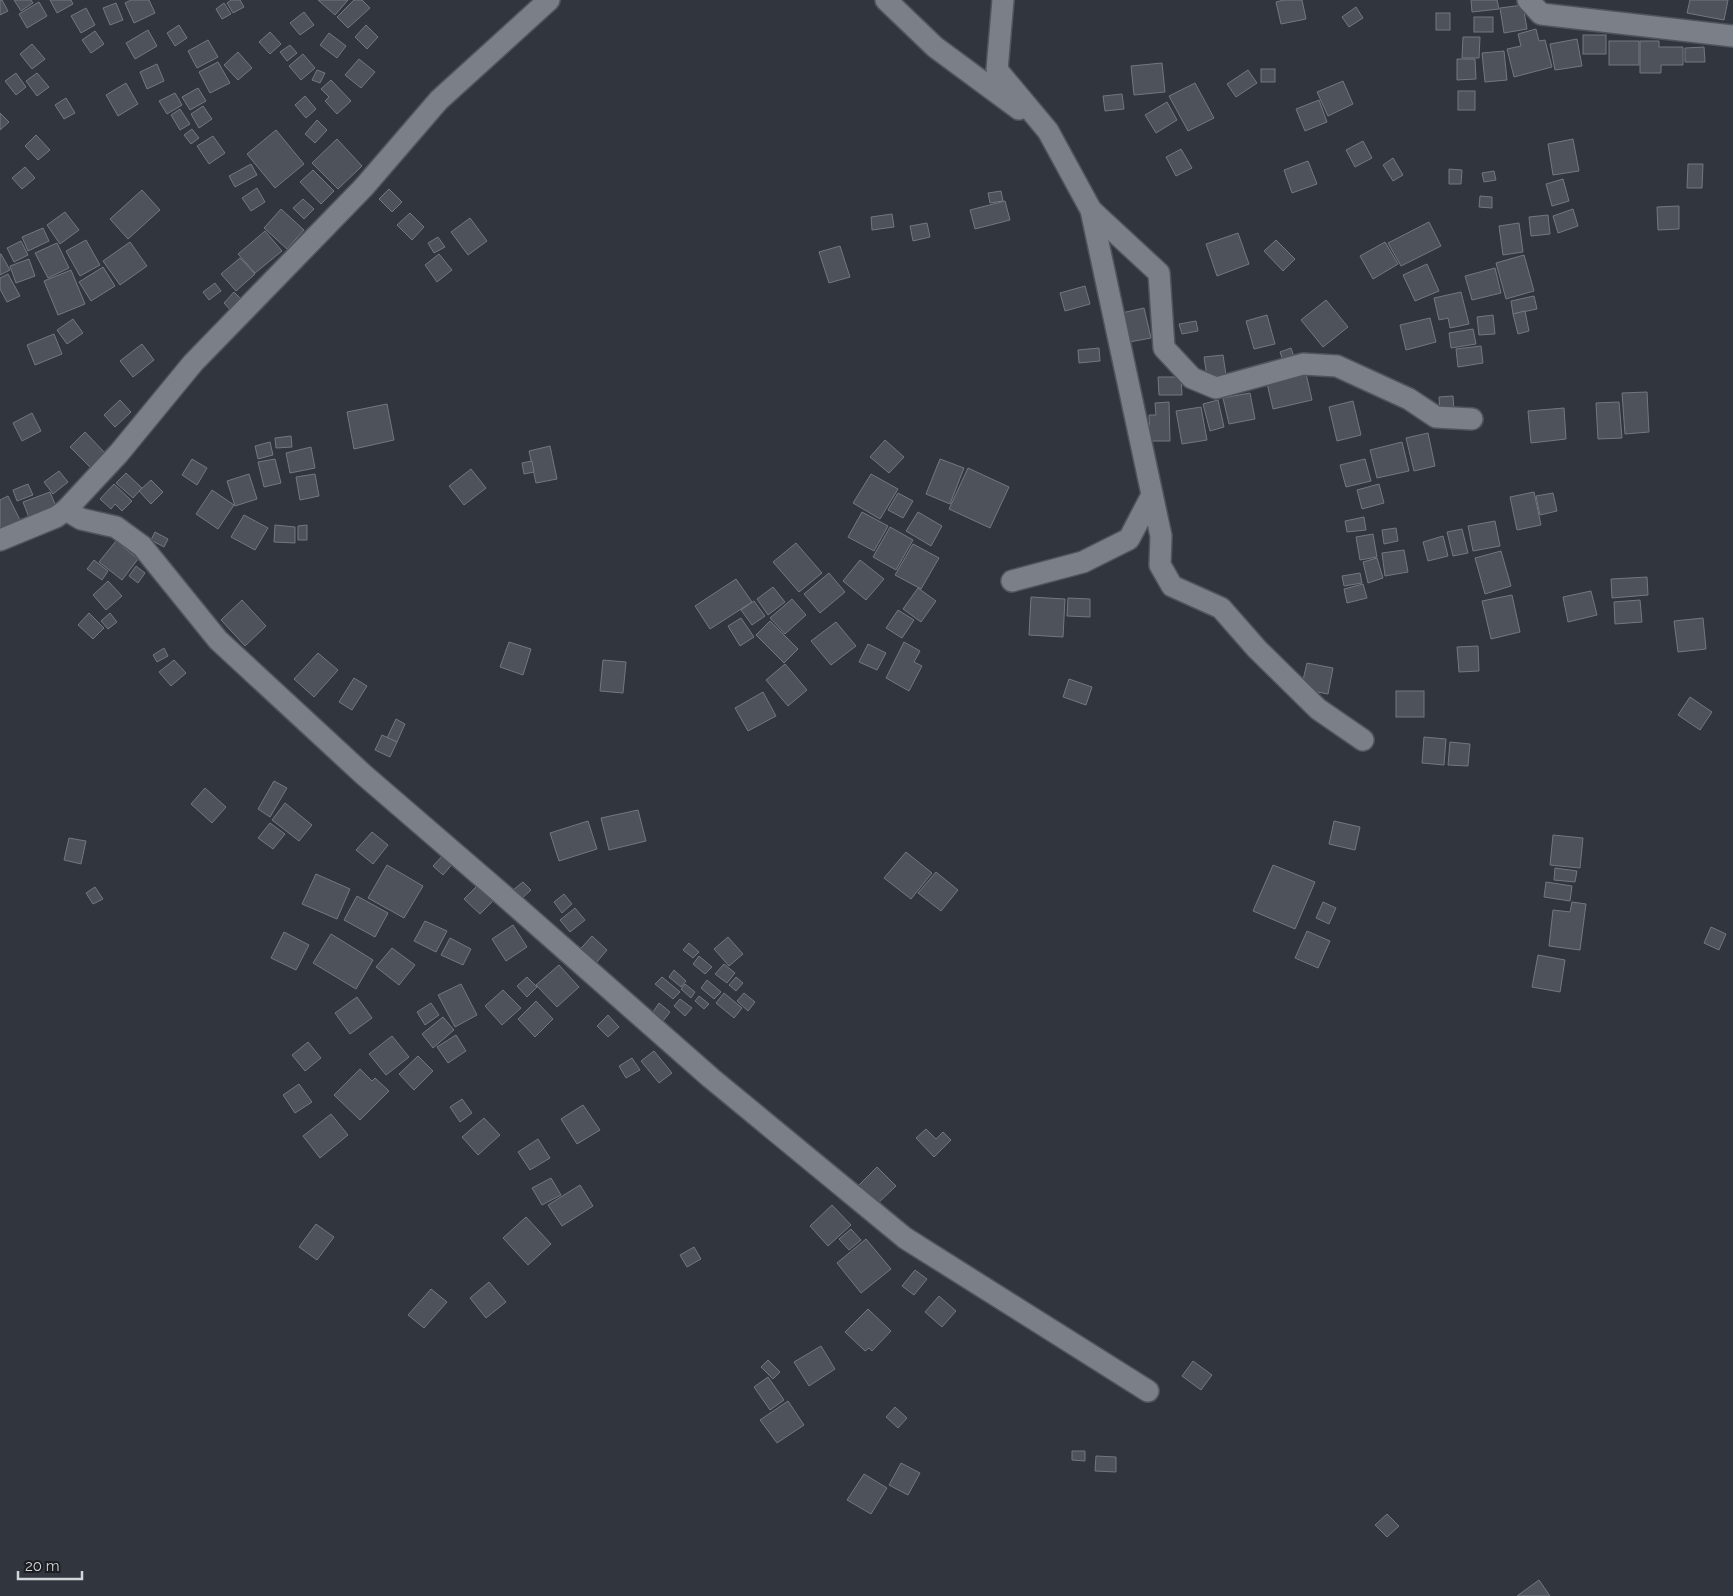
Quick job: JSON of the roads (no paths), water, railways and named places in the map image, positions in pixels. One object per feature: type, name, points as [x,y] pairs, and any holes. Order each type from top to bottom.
[{"type":"street","points":[[0,540],[56,517],[66,510],[119,453],[193,363],[364,187],[439,100],[549,0]]},
{"type":"street","points":[[886,0],[934,47],[1048,131]]},
{"type":"street","points":[[1003,0],[997,70],[1048,131],[1091,210],[1161,536],[1160,565],[1172,586],[1221,608],[1257,649],[1318,709],[1363,740]]},
{"type":"street","points":[[1528,0],[1541,14],[1733,36]]},
{"type":"street","points":[[1091,210],[1159,273],[1164,348],[1192,378],[1216,388],[1303,364],[1337,366],[1409,399],[1436,417],[1472,419]]},
{"type":"street","points":[[1012,581],[1082,562],[1130,539],[1152,495]]},
{"type":"street","points":[[66,510],[81,519],[116,527],[142,546],[218,640],[364,775],[711,1078],[905,1238],[1148,1391]]}]
